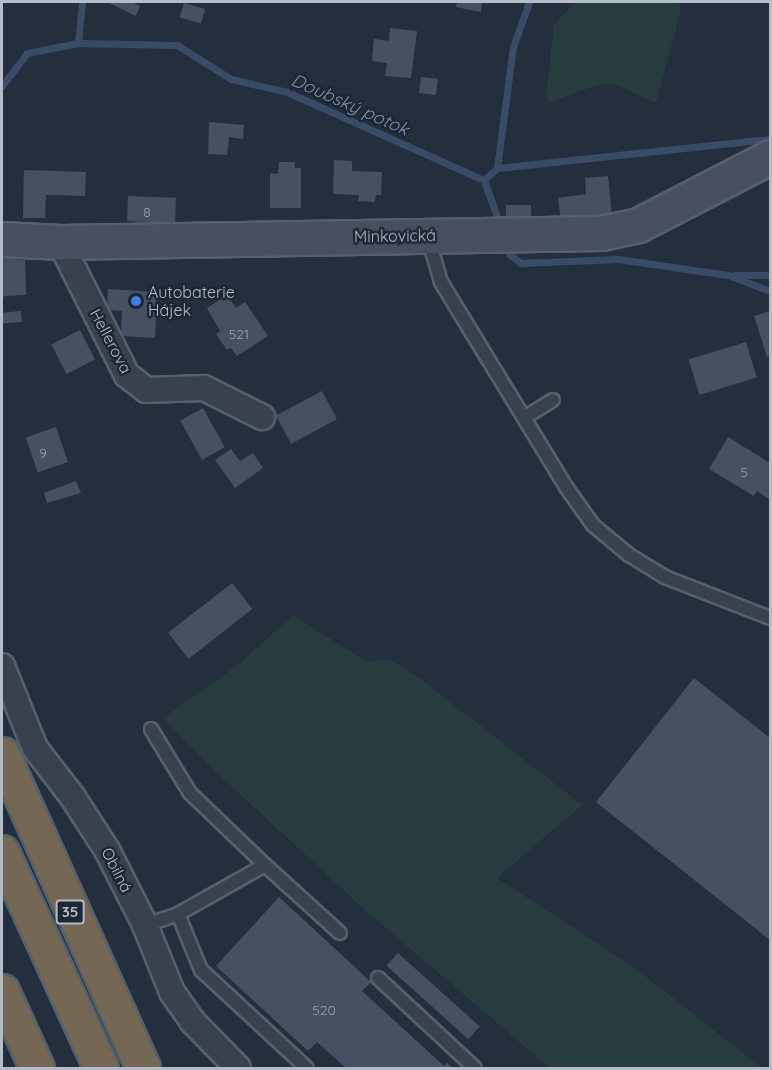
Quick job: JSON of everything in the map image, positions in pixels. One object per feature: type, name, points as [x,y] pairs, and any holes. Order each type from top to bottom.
[{"type":"highway","name":"35","points":[[2,754],[143,1068]]},
{"type":"highway","name":"35","points":[[2,852],[101,1068]]},
{"type":"highway","points":[[2,991],[36,1068]]},
{"type":"street","name":"Minkovická","points":[[2,239],[60,242],[621,231],[771,157]]},
{"type":"street","name":"Hellerova","points":[[60,242],[127,375],[146,390],[204,388],[262,417]]},
{"type":"street","name":"Obilná","points":[[2,666],[35,748],[97,832],[145,925],[182,1008],[238,1068]]},
{"type":"lane","points":[[427,235],[441,282],[593,525],[629,555],[665,577],[771,618]]},
{"type":"lane","points":[[524,418],[554,400]]},
{"type":"lane","points":[[150,729],[190,793],[340,933]]},
{"type":"lane","points":[[145,925],[178,914],[265,865]]},
{"type":"lane","points":[[178,914],[197,962],[209,980],[307,1068]]},
{"type":"lane","points":[[378,978],[475,1068]]},
{"type":"green space","points":[[575,2],[678,2],[681,9],[656,103],[615,84],[600,84],[550,102],[546,97],[554,25]]},
{"type":"green space","points":[[293,615],[365,661],[391,660],[422,680],[582,805],[497,878],[635,968],[762,1068],[550,1068],[366,911],[213,769],[163,718],[238,665]]},
{"type":"building","points":[[107,2],[132,2],[140,6],[136,16]]},
{"type":"building","points":[[457,2],[482,2],[481,12],[456,7]]},
{"type":"building","points":[[184,3],[205,9],[201,23],[180,17]]},
{"type":"building","points":[[390,28],[417,31],[411,78],[385,76],[387,63],[372,61],[374,39],[389,41]]},
{"type":"building","points":[[421,77],[438,79],[436,95],[419,93]]},
{"type":"building","points":[[209,122],[244,125],[243,139],[229,137],[227,155],[208,154]]},
{"type":"building","points":[[334,160],[352,161],[352,171],[382,172],[381,195],[376,195],[375,202],[358,201],[359,195],[333,194]]},
{"type":"building","points":[[279,162],[295,162],[295,168],[301,168],[301,208],[270,208],[270,173],[278,174]]},
{"type":"building","points":[[24,170],[86,172],[85,196],[46,195],[45,218],[23,218]]},
{"type":"building","points":[[608,176],[612,216],[561,221],[558,198],[586,194],[585,178]]},
{"type":"building","points":[[128,196],[176,198],[175,223],[127,221]]},
{"type":"building","points":[[506,205],[531,205],[531,222],[506,222]]},
{"type":"building","points":[[2,258],[25,260],[26,295],[4,296],[2,303]]},
{"type":"building","points":[[108,289],[157,292],[155,338],[121,336],[122,311],[107,310]]},
{"type":"building","points":[[227,295],[236,308],[245,302],[268,336],[237,356],[231,348],[227,350],[216,334],[220,331],[207,308]]},
{"type":"building","points":[[21,311],[22,322],[3,324],[2,313]]},
{"type":"building","points":[[770,311],[770,356],[767,357],[754,316]]},
{"type":"building","points":[[80,330],[95,359],[66,374],[51,345]]},
{"type":"building","points":[[746,342],[757,377],[699,395],[689,360]]},
{"type":"building","points":[[322,391],[337,419],[291,444],[276,415]]},
{"type":"building","points":[[203,408],[225,447],[202,460],[180,421]]},
{"type":"building","points":[[56,427],[68,462],[38,472],[26,437]]},
{"type":"building","points":[[728,437],[770,463],[770,500],[757,491],[754,496],[709,469]]},
{"type":"building","points":[[231,449],[240,461],[253,453],[263,468],[235,488],[215,460]]},
{"type":"building","points":[[76,481],[81,493],[47,503],[44,493]]},
{"type":"building","points":[[232,583],[252,609],[188,659],[168,633]]},
{"type":"building","points":[[694,678],[770,738],[770,940],[596,802]]},
{"type":"building","points":[[279,897],[371,982],[362,991],[444,1066],[447,1063],[453,1068],[346,1068],[317,1042],[308,1051],[216,966]]},
{"type":"building","points":[[398,953],[480,1027],[468,1039],[387,966]]},
{"type":"waterway","points":[[78,43],[82,2]]},
{"type":"waterway","name":"Doubský potok","points":[[2,86],[27,53],[78,43],[177,45],[231,79],[287,92],[484,180],[497,168],[513,47],[529,2]]},
{"type":"waterway","points":[[497,168],[770,139]]},
{"type":"waterway","points":[[484,180],[500,225]]},
{"type":"waterway","points":[[510,255],[521,263],[618,259],[728,275],[770,291]]},
{"type":"waterway","points":[[734,275],[770,275]]},
{"type":"place","name":"Autobaterie Hájek","points":[[136,301]]}]
